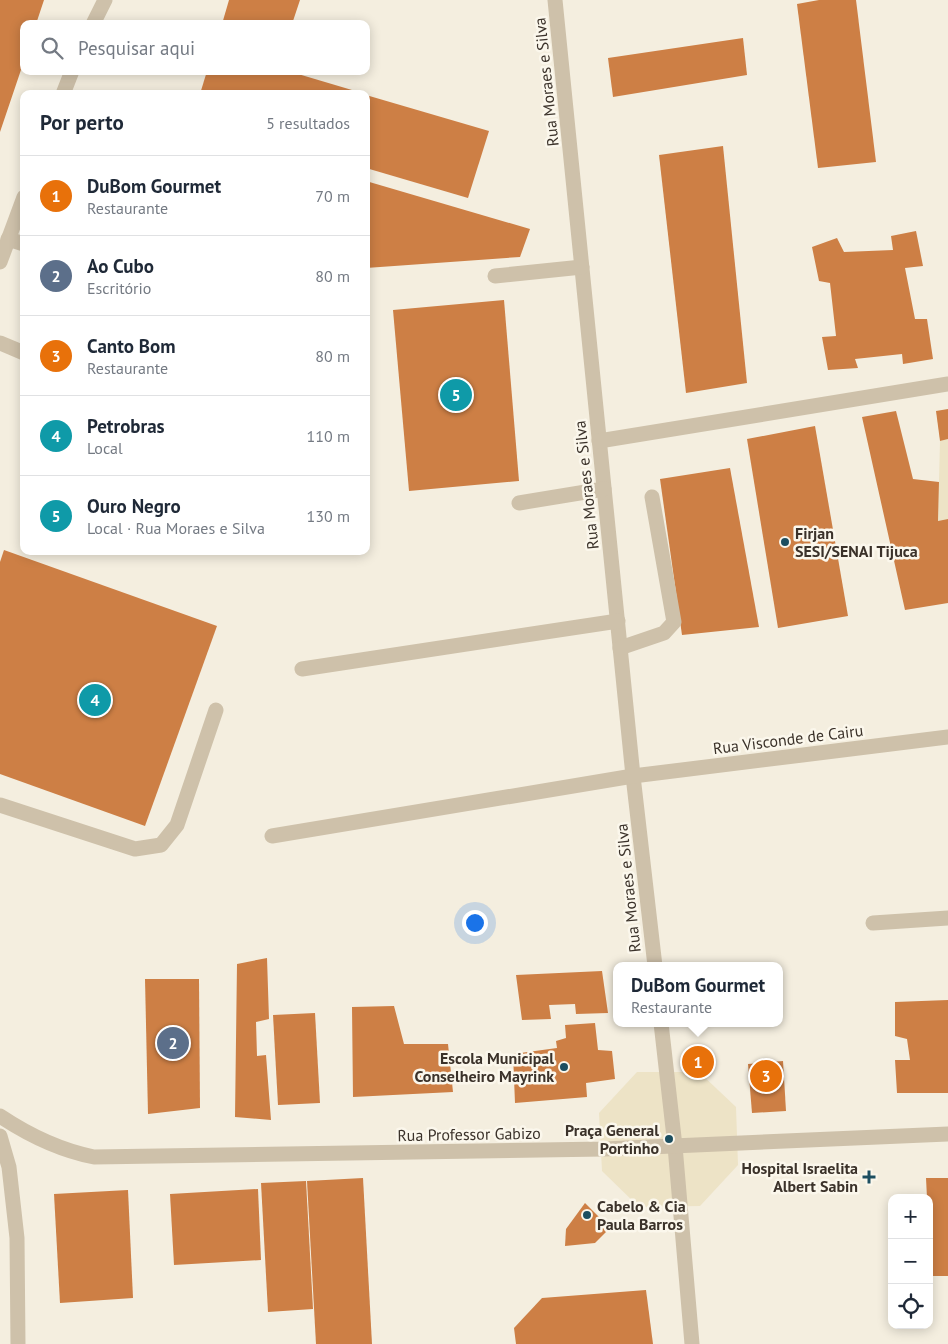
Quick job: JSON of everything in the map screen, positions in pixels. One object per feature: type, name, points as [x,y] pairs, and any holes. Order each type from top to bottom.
[{"type":"street","points":[[95,20],[105,0]]},
{"type":"street","name":"Rua Moraes e Silva","points":[[555,0],[654,962]]},
{"type":"street","points":[[64,90],[70,75]]},
{"type":"street","points":[[0,262],[20,208]]},
{"type":"street","points":[[8,239],[20,243]]},
{"type":"street","points":[[495,276],[582,267]]},
{"type":"street","points":[[0,343],[20,350]]},
{"type":"street","points":[[599,442],[948,384]]},
{"type":"street","points":[[518,503],[604,489]]},
{"type":"street","points":[[620,648],[664,633],[674,622],[652,497]]},
{"type":"street","points":[[302,669],[618,621]]},
{"type":"street","points":[[0,805],[135,849],[161,845],[177,825],[216,710]]},
{"type":"street","name":"Rua Visconde de Cairu","points":[[272,836],[633,776],[948,737]]},
{"type":"street","points":[[872,923],[948,918]]},
{"type":"street","points":[[661,1027],[675,1146],[692,1344]]},
{"type":"street","name":"Rua Professor Gabizo","points":[[0,1116],[44,1142],[70,1152],[94,1157],[594,1150],[948,1134]]},
{"type":"street","points":[[0,1136],[9,1167],[17,1238],[18,1344]]},
{"type":"shaded area","points":[[948,439],[948,519],[938,521],[940,441]]},
{"type":"shaded area","name":"Praça General Portinho","points":[[637,1072],[699,1072],[736,1107],[738,1165],[700,1206],[639,1207],[602,1171],[599,1113]]},
{"type":"building","points":[[0,0],[44,0],[37,20],[20,20],[20,73],[0,132]]},
{"type":"building","points":[[229,0],[300,0],[293,20],[223,20]]},
{"type":"building","points":[[819,0],[856,0],[876,162],[818,168],[797,4]]},
{"type":"building","points":[[743,38],[747,75],[613,97],[608,58]]},
{"type":"building","points":[[206,75],[301,75],[352,90],[201,90]]},
{"type":"building","points":[[370,96],[489,131],[468,198],[370,169]]},
{"type":"building","points":[[723,146],[747,383],[686,393],[659,155]]},
{"type":"building","points":[[370,182],[530,229],[520,257],[370,268]]},
{"type":"building","points":[[916,231],[923,266],[905,268],[915,319],[927,319],[933,359],[903,364],[902,354],[855,359],[858,368],[828,370],[822,337],[836,336],[830,283],[819,281],[812,247],[837,238],[844,252],[893,250],[891,236]]},
{"type":"building","points":[[504,300],[519,481],[409,491],[393,310]]},
{"type":"building","points":[[948,409],[948,439],[940,441],[936,411]]},
{"type":"building","points":[[896,411],[913,479],[939,482],[938,521],[948,519],[948,603],[905,610],[862,417]]},
{"type":"building","points":[[815,426],[848,616],[778,628],[747,439]]},
{"type":"building","points":[[730,468],[759,627],[682,635],[660,479]]},
{"type":"building","points":[[4,550],[217,626],[145,826],[0,774],[0,562]]},
{"type":"building","points":[[267,958],[269,1019],[256,1022],[257,1056],[266,1055],[271,1120],[235,1117],[237,964]]},
{"type":"building","points":[[602,971],[608,1013],[576,1014],[575,1004],[549,1005],[551,1019],[522,1020],[516,975]]},
{"type":"building","points":[[145,979],[199,979],[200,1108],[148,1114]]},
{"type":"building","points":[[948,1000],[948,1093],[897,1093],[895,1060],[910,1060],[907,1039],[895,1036],[895,1002]]},
{"type":"building","points":[[394,1006],[404,1044],[448,1044],[453,1092],[353,1097],[352,1007]]},
{"type":"building","points":[[315,1013],[320,1103],[278,1105],[273,1015]]},
{"type":"building","name":"Escola Municipal Conselheiro Mayrink","points":[[595,1023],[598,1050],[612,1051],[615,1079],[586,1083],[587,1097],[515,1103],[513,1054],[557,1048],[556,1041],[566,1038],[565,1025]]},
{"type":"building","points":[[783,1061],[786,1111],[752,1113],[748,1064]]},
{"type":"building","points":[[363,1178],[372,1344],[316,1344],[307,1181]]},
{"type":"building","points":[[926,1178],[948,1178],[948,1276],[933,1276],[933,1194],[927,1194]]},
{"type":"building","points":[[306,1181],[313,1309],[268,1312],[261,1183]]},
{"type":"building","points":[[258,1189],[261,1260],[174,1265],[170,1194]]},
{"type":"building","points":[[128,1190],[133,1298],[60,1303],[54,1194]]},
{"type":"building","name":"Cabelo & Cia Paula Barros","points":[[585,1203],[610,1228],[595,1243],[565,1246],[566,1229]]},
{"type":"building","points":[[646,1290],[653,1344],[516,1344],[514,1328],[542,1298]]},
{"type":"place","name":"Ouro Negro","points":[[456,395]]},
{"type":"place","name":"Firjan SESI/SENAI Tijuca","points":[[785,542]]},
{"type":"place","name":"Petrobras","points":[[95,700]]},
{"type":"place","name":"Ao Cubo","points":[[173,1043]]},
{"type":"place","name":"DuBom Gourmet","points":[[698,1062]]},
{"type":"place","name":"Escola Municipal Conselheiro Mayrink","points":[[564,1067]]},
{"type":"place","name":"Canto Bom","points":[[766,1076]]},
{"type":"place","name":"Praça General Portinho","points":[[669,1139]]},
{"type":"place","name":"Hospital Israelita Albert Sabin","points":[[869,1177]]},
{"type":"place","name":"Cabelo & Cia Paula Barros","points":[[587,1215]]}]
